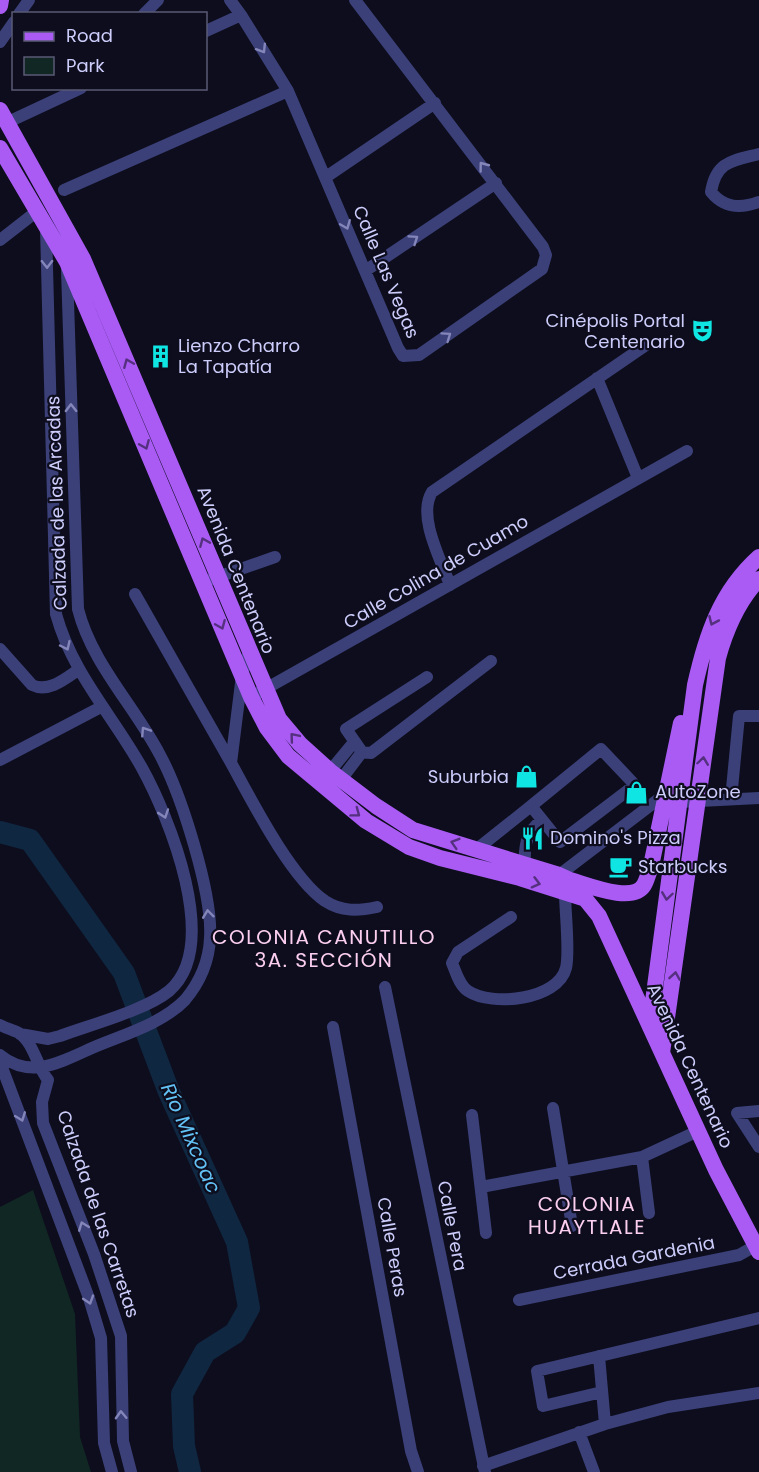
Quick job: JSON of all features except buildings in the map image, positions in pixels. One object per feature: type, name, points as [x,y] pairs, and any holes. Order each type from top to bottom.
[{"type":"main road","points":[[0,6],[1,0]]},
{"type":"main road","name":"Avenida Centenario","points":[[3,116],[82,259],[249,652],[267,728],[288,756],[413,830],[525,863],[565,882],[584,898],[599,916],[698,1131],[756,1241]]},
{"type":"main road","name":"Avenida Centenario","points":[[0,148],[67,262],[242,675],[258,694]]},
{"type":"main road","points":[[650,1025],[672,799],[695,685],[709,630],[737,593],[759,557]]},
{"type":"main road","points":[[662,1054],[679,948],[718,658],[737,593],[759,579]]},
{"type":"main road","name":"Avenida Centenario","points":[[330,782],[366,821],[409,847],[440,858],[529,881],[565,882]]},
{"type":"main road","points":[[565,882],[620,894],[633,894],[644,887],[672,799]]},
{"type":"street","points":[[146,12],[158,0]]},
{"type":"street","name":"Calle Las Vegas","points":[[230,0],[288,91],[398,348],[404,356],[420,356],[542,269],[545,263],[543,247],[355,0]]},
{"type":"street","points":[[207,31],[241,15]]},
{"type":"street","points":[[0,42],[12,25]]},
{"type":"street","points":[[3,116],[77,90]]},
{"type":"street","points":[[64,190],[288,91]]},
{"type":"street","points":[[326,177],[435,103]]},
{"type":"street","points":[[759,154],[729,162],[714,174],[711,192],[719,201],[733,207],[759,202]]},
{"type":"street","points":[[365,271],[496,183]]},
{"type":"street","name":"Calzada de las Arcadas","points":[[20,1034],[48,1039],[157,1000],[172,989],[189,956],[192,934],[192,906],[161,805],[130,748],[78,670],[63,641],[56,614],[52,555],[46,229],[53,207]]},
{"type":"street","points":[[0,240],[36,212]]},
{"type":"street","name":"Calzada de las Arcadas","points":[[39,1069],[77,1055],[161,1017],[183,1002],[196,986],[206,963],[210,936],[207,907],[197,860],[180,800],[160,754],[84,632],[78,609],[67,230]]},
{"type":"street","points":[[450,585],[426,516],[426,501],[432,492],[646,345]]},
{"type":"street","points":[[597,378],[638,478]]},
{"type":"street","name":"Calle Colina de Cuamo","points":[[258,694],[687,451]]},
{"type":"street","points":[[52,555],[75,555]]},
{"type":"street","points":[[203,583],[275,557]]},
{"type":"street","points":[[135,594],[263,822],[298,872],[324,900],[341,909],[363,910],[377,907]]},
{"type":"street","points":[[0,649],[32,686],[40,689],[50,687],[78,670]]},
{"type":"street","points":[[231,763],[242,675],[249,652]]},
{"type":"street","points":[[426,677],[346,729],[362,752],[371,753],[492,661]]},
{"type":"street","points":[[0,760],[101,707]]},
{"type":"street","points":[[731,799],[740,716],[759,716]]},
{"type":"street","points":[[330,782],[354,742]]},
{"type":"street","points":[[477,849],[601,749],[635,785],[560,842],[531,806]]},
{"type":"street","points":[[330,782],[362,752]]},
{"type":"street","points":[[511,917],[458,952],[452,963],[458,978],[467,990],[487,999],[519,998],[545,991],[560,979],[567,967],[565,882],[672,799],[697,801],[759,798]]},
{"type":"street","points":[[525,863],[524,847],[532,828],[542,820]]},
{"type":"street","name":"Calle Pera","points":[[385,987],[484,1469]]},
{"type":"street","points":[[0,1025],[20,1034]]},
{"type":"street","name":"Calle Peras","points":[[333,1027],[409,1439],[418,1472]]},
{"type":"street","name":"Calzada de las Carretas","points":[[20,1034],[37,1057],[39,1069],[48,1080],[42,1102],[43,1123],[94,1254],[122,1336],[123,1441],[131,1472]]},
{"type":"street","points":[[0,1055],[15,1066],[39,1069]]},
{"type":"street","name":"Calzada de las Carretas","points":[[0,1062],[89,1298],[101,1338],[104,1443],[112,1472]]},
{"type":"street","points":[[553,1108],[572,1226]]},
{"type":"street","points":[[759,1111],[736,1113],[759,1148]]},
{"type":"street","points":[[472,1115],[486,1233]]},
{"type":"street","points":[[481,1187],[642,1157],[698,1131]]},
{"type":"street","points":[[642,1157],[649,1213]]},
{"type":"street","name":"Cerrada Gardenia","points":[[519,1300],[740,1255],[756,1241]]},
{"type":"street","points":[[602,1392],[543,1406],[537,1371],[759,1318]]},
{"type":"street","points":[[598,1356],[605,1424]]},
{"type":"street","points":[[484,1469],[605,1424],[668,1407],[759,1393]]},
{"type":"street","points":[[579,1432],[594,1472]]},
{"type":"green space","points":[[33,1190],[75,1314],[80,1437],[91,1472],[0,1472],[0,1207]]},
{"type":"waterway","name":"Río Mixcoac","points":[[0,832],[30,840],[124,973],[169,1092],[237,1242],[249,1308],[235,1333],[205,1352],[182,1394],[184,1446],[190,1472]]},
{"type":"place","name":"Cinépolis Portal Centenario","points":[[703,331]]},
{"type":"place","name":"Lienzo Charro La Tapatía","points":[[160,356]]},
{"type":"place","name":"Suburbia","points":[[527,777]]},
{"type":"place","name":"AutoZone","points":[[637,792]]},
{"type":"place","name":"Domino's Pizza","points":[[532,838]]},
{"type":"place","name":"Starbucks","points":[[620,867]]},
{"type":"district","name":"COLONIA CANUTILLO 3A. SECCIÓN","points":[[324,948]]},
{"type":"district","name":"COLONIA HUAYTLALE","points":[[587,1216]]}]
